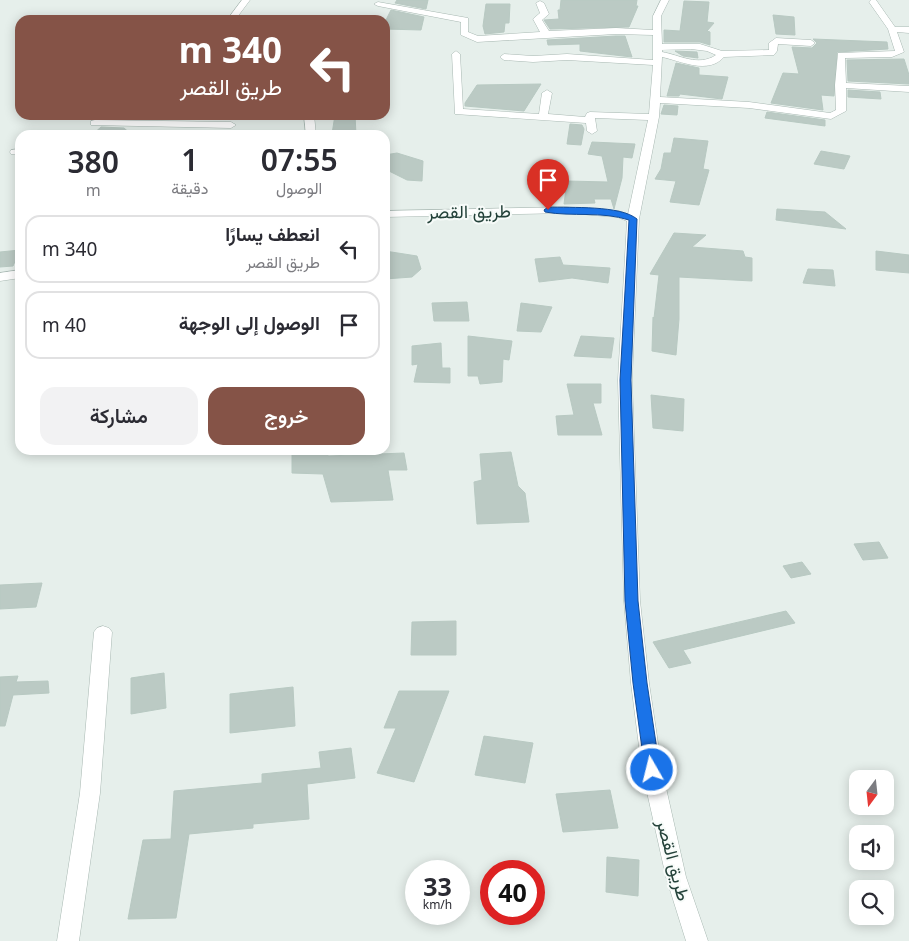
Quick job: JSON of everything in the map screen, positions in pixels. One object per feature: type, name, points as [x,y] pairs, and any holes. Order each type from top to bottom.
[{"type":"street","points":[[235,15],[246,0]]},
{"type":"street","points":[[633,219],[654,117],[657,16],[664,0]]},
{"type":"street","points":[[873,2],[892,29],[900,51],[895,54]]},
{"type":"street","points":[[540,3],[545,14],[537,19],[546,34]]},
{"type":"street","points":[[378,4],[464,20],[464,33],[478,39],[616,31],[656,33]]},
{"type":"street","points":[[892,29],[909,30]]},
{"type":"street","points":[[657,55],[704,47],[720,54],[771,53],[773,51],[773,43],[776,41],[811,43]]},
{"type":"street","points":[[456,54],[458,112],[591,120]]},
{"type":"street","points":[[504,57],[533,59],[657,55],[674,57],[688,64],[696,65],[716,60],[720,57],[720,54]]},
{"type":"street","points":[[654,100],[749,106],[831,116],[841,110],[841,55],[909,55]]},
{"type":"street","points":[[840,85],[909,89]]},
{"type":"street","points":[[543,116],[547,93]]},
{"type":"street","points":[[592,131],[590,115],[654,117]]},
{"type":"street","points":[[95,124],[160,130],[231,125]]},
{"type":"street","name":"طريق القصر","points":[[390,214],[566,210],[619,214],[633,219],[625,380],[632,601],[640,683],[652,770],[676,877],[697,941]]},
{"type":"street","points":[[0,278],[15,275]]},
{"type":"street","points":[[68,941],[90,793],[103,632]]},
{"type":"building","points":[[397,0],[428,0],[426,9],[395,3]]},
{"type":"building","points":[[561,0],[637,0],[636,6],[638,6],[629,27],[550,29],[544,20],[559,19],[558,10],[560,10]]},
{"type":"building","points":[[684,1],[709,2],[707,22],[714,23],[707,31],[710,32],[710,45],[700,42],[664,42],[664,30],[680,31]]},
{"type":"building","points":[[486,4],[510,4],[509,23],[505,23],[504,32],[485,34],[483,26]]},
{"type":"building","points":[[391,10],[424,17],[421,30],[390,29],[388,15]]},
{"type":"building","points":[[773,15],[794,17],[795,35],[776,34]]},
{"type":"building","points":[[625,36],[632,57],[580,51],[580,44],[548,45],[547,40]]},
{"type":"building","points":[[813,39],[887,42],[888,49],[837,52],[834,96],[821,95],[823,110],[771,103],[783,73],[799,74],[792,47],[812,48],[817,43]]},
{"type":"building","points":[[675,51],[697,52],[698,58],[683,56]]},
{"type":"building","points":[[904,59],[909,75],[909,84],[848,81],[847,60]]},
{"type":"building","points":[[676,63],[699,68],[699,75],[728,77],[722,99],[680,94],[679,96],[667,96]]},
{"type":"building","points":[[541,84],[524,111],[465,106],[477,85]]},
{"type":"building","points":[[848,90],[880,92],[881,99],[848,97]]},
{"type":"building","points":[[664,105],[678,106],[677,115],[661,114]]},
{"type":"building","points":[[767,112],[825,120],[825,126],[765,118]]},
{"type":"building","points":[[334,120],[355,120],[356,130],[333,130]]},
{"type":"building","points":[[570,124],[582,125],[584,129],[581,145],[567,144]]},
{"type":"building","points":[[101,127],[124,128],[126,130],[98,130]]},
{"type":"building","points":[[674,138],[708,141],[703,169],[709,170],[699,205],[670,202],[676,181],[655,179],[661,169],[664,153],[671,153]]},
{"type":"building","points":[[592,142],[635,144],[632,158],[623,157],[622,178],[614,209],[611,199],[594,199],[595,203],[564,204],[567,181],[608,182],[602,156],[588,154]]},
{"type":"building","points":[[821,151],[850,156],[844,169],[814,164]]},
{"type":"building","points":[[397,153],[423,161],[422,181],[407,180],[390,172],[390,154]]},
{"type":"building","points":[[777,209],[825,212],[846,229],[776,220]]},
{"type":"building","points":[[674,233],[706,235],[692,247],[743,251],[745,257],[752,258],[752,281],[679,277],[679,319],[676,355],[652,351],[653,317],[659,275],[650,274]]},
{"type":"building","points":[[15,250],[13,266],[0,267],[0,252]]},
{"type":"building","points":[[876,251],[909,255],[909,273],[876,270]]},
{"type":"building","points":[[390,252],[417,256],[421,269],[412,277],[390,279]]},
{"type":"building","points":[[560,257],[563,265],[610,268],[608,283],[572,278],[539,282],[535,259]]},
{"type":"building","points":[[808,269],[833,270],[835,286],[803,283]]},
{"type":"building","points":[[467,302],[469,321],[434,321],[432,303]]},
{"type":"building","points":[[521,303],[552,307],[541,332],[517,331]]},
{"type":"building","points":[[468,336],[512,341],[509,360],[503,359],[502,382],[480,384],[478,376],[468,376]]},
{"type":"building","points":[[581,336],[614,338],[611,358],[574,356]]},
{"type":"building","points":[[441,343],[442,368],[450,368],[450,383],[414,382],[418,364],[412,365],[412,346]]},
{"type":"building","points":[[567,384],[601,384],[601,403],[593,403],[602,435],[558,435],[556,416],[574,415]]},
{"type":"building","points":[[651,395],[684,399],[683,431],[653,428]]},
{"type":"building","points":[[511,452],[518,486],[525,493],[529,522],[477,524],[474,482],[482,480],[480,454]]},
{"type":"building","points":[[404,453],[407,470],[388,470],[393,500],[331,502],[323,474],[292,473],[292,455],[390,455]]},
{"type":"building","points":[[879,542],[888,558],[863,560],[854,544]]},
{"type":"building","points":[[802,562],[811,574],[791,578],[783,566]]},
{"type":"building","points":[[42,583],[36,607],[0,609],[0,585]]},
{"type":"building","points":[[786,611],[795,623],[683,650],[691,663],[669,668],[653,642]]},
{"type":"building","points":[[456,621],[456,655],[411,655],[412,622]]},
{"type":"building","points":[[164,673],[166,708],[131,714],[131,678]]},
{"type":"building","points":[[18,676],[16,682],[48,681],[49,693],[13,695],[5,726],[0,726],[0,677]]},
{"type":"building","points":[[293,687],[295,726],[230,733],[230,694]]},
{"type":"building","points":[[399,691],[449,691],[414,782],[377,773],[396,728],[384,728]]},
{"type":"building","points":[[484,736],[533,743],[525,783],[475,775]]},
{"type":"building","points":[[351,748],[355,778],[307,784],[309,819],[253,824],[253,828],[189,834],[176,918],[128,919],[143,840],[171,839],[174,791],[262,783],[262,774],[321,768],[319,752]]},
{"type":"building","points":[[610,790],[618,828],[563,832],[556,794]]},
{"type":"building","points":[[607,857],[639,860],[638,896],[606,892]]},
{"type":"route","points":[[548,210],[594,211],[619,214],[633,219],[625,380],[632,601],[640,683],[652,770]]}]
